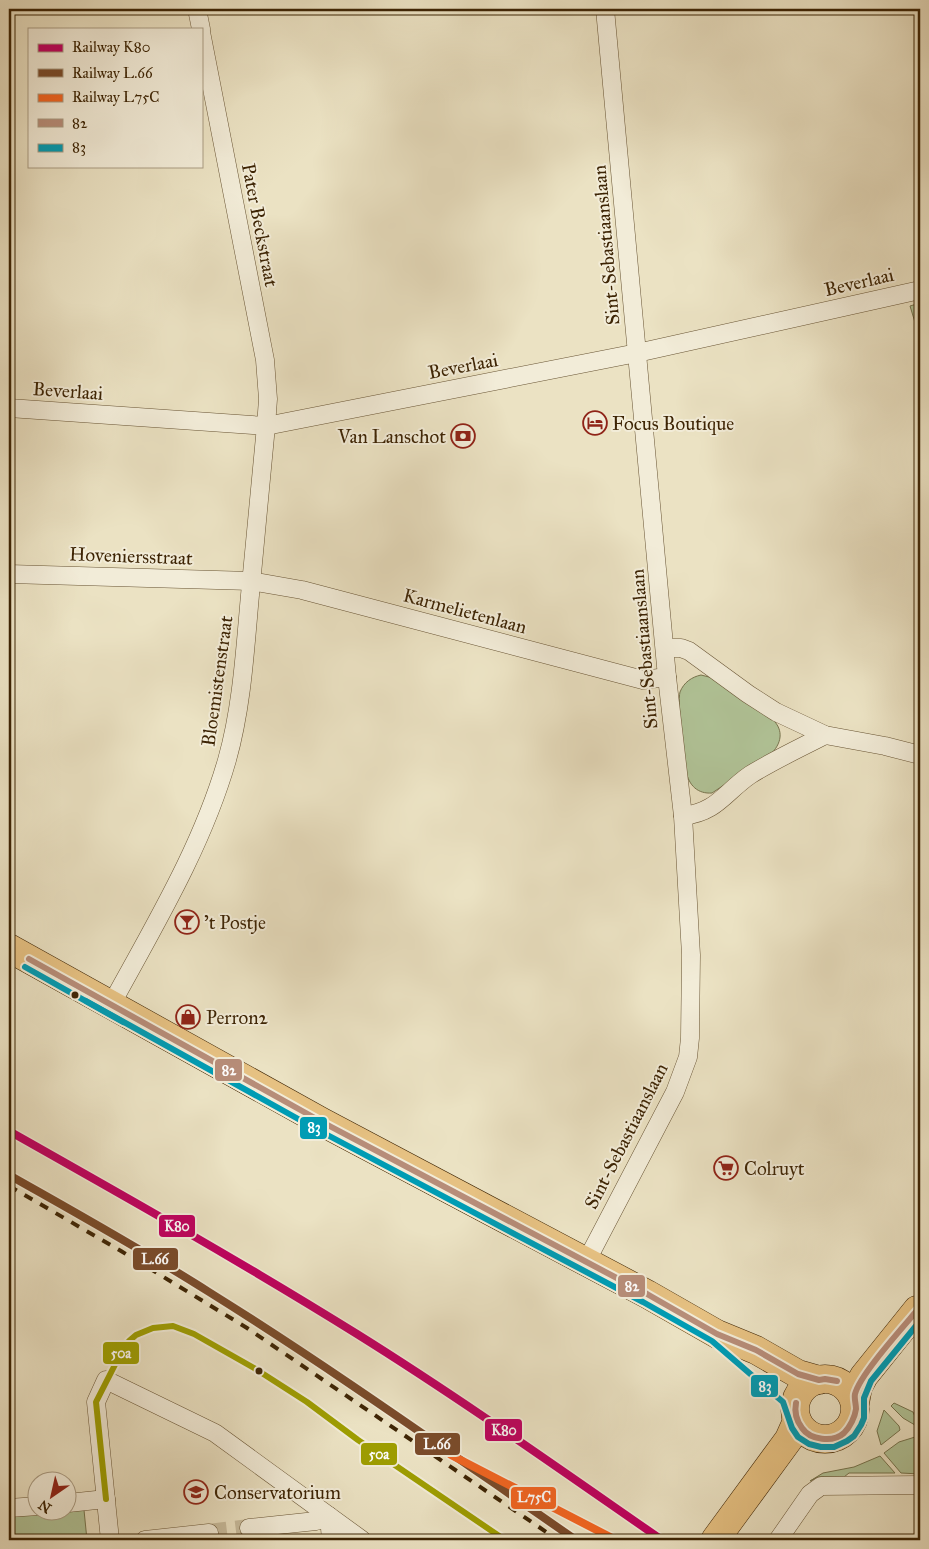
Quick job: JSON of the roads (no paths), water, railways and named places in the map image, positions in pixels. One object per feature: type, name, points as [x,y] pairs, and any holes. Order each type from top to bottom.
[{"type":"main road","points":[[9,948],[322,1122],[647,1294],[717,1334],[756,1350],[798,1374],[828,1380],[850,1392],[855,1403]]},
{"type":"main road","points":[[717,1334],[758,1370],[777,1383],[797,1412],[804,1431],[820,1439],[832,1439],[847,1430],[855,1415],[858,1386],[864,1376],[919,1309]]},
{"type":"main road","points":[[715,1540],[783,1447],[804,1388],[828,1380],[919,1309]]},
{"type":"main road","points":[[728,1540],[794,1454],[820,1439]]},
{"type":"street","name":"Pater Beckstraat","points":[[197,9],[201,28]]},
{"type":"street","name":"Sint-Sebastiaanslaan","points":[[586,1262],[675,1092],[688,1057],[690,1038],[691,955],[683,816],[667,677],[605,9]]},
{"type":"street","name":"Pater Beckstraat","points":[[202,35],[265,360],[268,399],[266,426]]},
{"type":"street","name":"Beverlaai","points":[[9,408],[266,426],[637,353],[920,290]]},
{"type":"street","name":"Bloemistenstraat","points":[[111,1005],[177,884],[205,821],[227,760],[238,708],[245,657],[266,426]]},
{"type":"street","name":"Hoveniersstraat","points":[[9,574],[251,581]]},
{"type":"street","name":"Karmelietenlaan","points":[[251,581],[302,590],[643,680],[667,677]]},
{"type":"street","points":[[665,648],[681,648],[697,655],[776,712],[824,735],[885,746],[920,755]]},
{"type":"street","points":[[683,816],[704,812],[749,776],[824,735]]},
{"type":"street","points":[[110,1540],[96,1402],[106,1380],[215,1433],[362,1540]]},
{"type":"street","points":[[778,1540],[810,1494],[821,1486],[920,1485]]},
{"type":"street","points":[[78,1502],[106,1499]]},
{"type":"street","points":[[9,1508],[28,1507]]},
{"type":"street","points":[[250,1528],[316,1521],[329,1516]]},
{"type":"street","points":[[329,1516],[330,1540]]},
{"type":"street","points":[[145,1540],[209,1533]]},
{"type":"tunnel","points":[[209,1533],[249,1528]]},
{"type":"railway","points":[[9,1186],[121,1251],[247,1328],[558,1540]]},
{"type":"rail line","name":"K80","points":[[9,1131],[228,1256],[357,1334],[473,1409],[662,1540]]},
{"type":"rail line","name":"L.66","points":[[9,1175],[159,1261],[256,1322],[394,1414],[576,1540]]},
{"type":"rail line","name":"L75C","points":[[451,1455],[616,1540]]},
{"type":"place","name":"Focus Boutique","points":[[595,423]]},
{"type":"place","name":"Van Lanschot","points":[[463,436]]},
{"type":"place","name":"'t Postje","points":[[187,922]]},
{"type":"place","name":"Perron2","points":[[188,1017]]},
{"type":"place","name":"Colruyt","points":[[726,1168]]},
{"type":"place","name":"Conservatorium","points":[[196,1492]]}]
